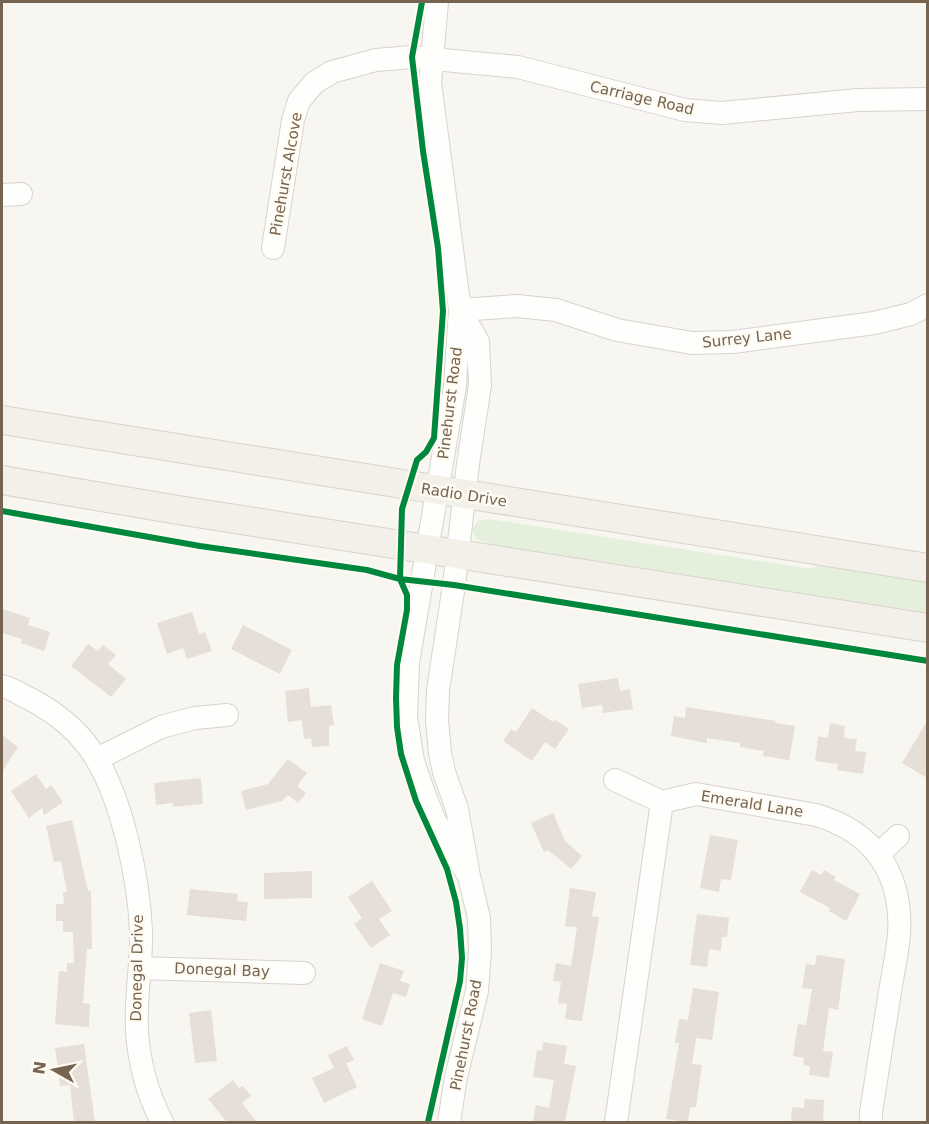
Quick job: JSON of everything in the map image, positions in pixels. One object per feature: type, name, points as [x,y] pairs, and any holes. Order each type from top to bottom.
[{"type":"main road","name":"Radio Drive","points":[[2,420],[927,568]]},
{"type":"main road","points":[[2,480],[927,628]]},
{"type":"street","name":"Pinehurst Road","points":[[441,6],[433,30],[430,83],[460,310],[451,493],[458,554],[438,690],[437,721],[444,772],[457,809],[479,918],[480,951],[477,991],[456,1077],[449,1122]]},
{"type":"street","name":"Carriage Road","points":[[430,58],[518,67],[648,102],[694,111],[722,113],[858,100],[927,99]]},
{"type":"street","name":"Pinehurst Alcove","points":[[273,248],[293,120],[299,101],[314,83],[332,72],[376,60],[430,58]]},
{"type":"street","name":"Surrey Lane","points":[[460,310],[517,306],[556,310],[617,330],[692,343],[733,342],[874,323],[912,314],[927,305]]},
{"type":"street","name":"Pinehurst Road","points":[[451,493],[427,549],[408,663],[406,701],[408,732],[418,777],[435,821],[469,876]]},
{"type":"street","name":"Donegal Drive","points":[[2,686],[40,705],[70,726],[97,759],[114,798],[128,846],[141,930],[137,1030],[143,1072],[162,1122]]},
{"type":"street","points":[[97,759],[161,727],[195,718],[227,715]]},
{"type":"street","points":[[615,780],[662,802],[616,1122]]},
{"type":"street","name":"Emerald Lane","points":[[662,802],[696,794],[816,815],[835,820],[849,828],[879,854],[894,884],[898,905],[898,936],[871,1112],[872,1122]]},
{"type":"street","points":[[879,854],[898,836]]},
{"type":"street","name":"Donegal Bay","points":[[140,968],[304,973]]},
{"type":"green space","points":[[489,519],[810,569],[819,565],[927,582],[927,617],[505,550],[476,539],[472,530],[478,521]]},
{"type":"building","points":[[2,609],[30,618],[28,625],[50,632],[44,651],[21,643],[22,639],[2,633]]},
{"type":"building","points":[[192,612],[199,634],[205,632],[212,651],[187,659],[183,648],[167,654],[157,623]]},
{"type":"building","points":[[243,625],[292,650],[280,674],[231,649]]},
{"type":"building","points":[[88,644],[98,651],[103,645],[116,655],[108,664],[126,679],[111,697],[71,666]]},
{"type":"building","points":[[618,678],[620,691],[630,689],[633,709],[603,713],[602,705],[582,708],[578,684]]},
{"type":"building","points":[[309,688],[311,707],[331,705],[334,725],[329,726],[329,746],[312,747],[311,738],[304,739],[302,720],[288,722],[285,691]]},
{"type":"building","points":[[686,707],[795,726],[789,760],[763,756],[764,751],[740,747],[740,743],[707,738],[707,743],[671,736],[674,716],[685,718]]},
{"type":"building","points":[[532,708],[553,722],[554,719],[569,729],[555,749],[545,742],[532,761],[503,741],[511,729],[516,732]]},
{"type":"building","points":[[927,721],[927,778],[902,763]]},
{"type":"building","points":[[830,723],[845,726],[844,738],[857,739],[855,751],[866,752],[863,774],[837,770],[838,764],[815,761],[818,736],[828,738]]},
{"type":"building","points":[[2,735],[18,747],[2,772]]},
{"type":"building","points":[[288,759],[307,773],[297,786],[306,793],[298,803],[288,795],[282,801],[246,810],[241,791],[268,784]]},
{"type":"building","points":[[36,774],[46,789],[51,785],[63,802],[44,815],[42,808],[29,818],[11,791]]},
{"type":"building","points":[[201,778],[203,804],[173,807],[173,803],[156,805],[154,783]]},
{"type":"building","points":[[553,813],[565,841],[582,856],[571,869],[548,850],[544,852],[531,823]]},
{"type":"building","points":[[72,820],[88,891],[91,891],[92,949],[87,949],[83,1003],[90,1004],[89,1027],[55,1024],[59,971],[67,972],[67,963],[74,963],[73,932],[63,932],[63,921],[56,921],[56,904],[64,904],[63,892],[67,892],[61,861],[54,862],[46,826]]},
{"type":"building","points":[[710,835],[738,840],[731,880],[721,879],[719,892],[700,888]]},
{"type":"building","points":[[812,870],[821,875],[824,870],[836,877],[834,880],[860,894],[846,921],[829,911],[830,908],[800,892]]},
{"type":"building","points":[[312,871],[312,898],[264,899],[264,873]]},
{"type":"building","points":[[372,881],[392,911],[379,919],[390,935],[371,948],[354,924],[362,918],[348,897]]},
{"type":"building","points":[[570,888],[596,892],[592,916],[599,917],[582,1021],[565,1019],[567,1004],[558,1003],[561,982],[553,981],[556,963],[571,966],[577,927],[565,926]]},
{"type":"building","points":[[190,889],[238,894],[237,901],[248,902],[246,921],[187,915]]},
{"type":"building","points":[[697,914],[729,918],[727,937],[722,937],[721,951],[709,949],[707,967],[690,965]]},
{"type":"building","points":[[817,955],[845,959],[838,1010],[829,1008],[823,1051],[833,1052],[829,1078],[809,1075],[810,1066],[803,1065],[804,1058],[793,1056],[798,1024],[806,1025],[812,989],[802,988],[806,964],[815,965]]},
{"type":"building","points":[[380,963],[404,971],[400,981],[410,984],[406,997],[393,993],[382,1026],[362,1019]]},
{"type":"building","points":[[693,988],[719,992],[712,1040],[696,1038],[692,1064],[702,1065],[696,1107],[690,1107],[688,1122],[666,1119],[679,1043],[675,1043],[679,1019],[688,1020]]},
{"type":"building","points":[[211,1010],[217,1061],[195,1063],[189,1013]]},
{"type":"building","points":[[543,1042],[567,1046],[564,1064],[576,1066],[565,1122],[533,1122],[536,1105],[549,1108],[554,1080],[533,1077],[537,1050],[542,1051]]},
{"type":"building","points":[[84,1044],[95,1122],[74,1122],[70,1085],[60,1086],[55,1048]]},
{"type":"building","points":[[347,1046],[354,1060],[346,1063],[357,1087],[324,1103],[312,1078],[334,1068],[328,1055]]},
{"type":"building","points":[[233,1080],[239,1088],[243,1086],[251,1096],[242,1103],[257,1122],[227,1122],[208,1099]]},
{"type":"building","points":[[805,1099],[824,1100],[823,1122],[791,1122],[792,1107],[804,1108]]},
{"type":"cycle path","points":[[422,2],[412,57],[438,248],[443,311],[434,438],[426,452],[417,460],[402,509],[400,579],[407,595],[407,610],[397,665],[397,727],[401,754],[416,801],[447,869],[456,902],[462,958],[460,981],[428,1122]]},
{"type":"cycle path","points":[[2,511],[200,546],[367,570],[400,579],[454,585],[928,661]]}]
